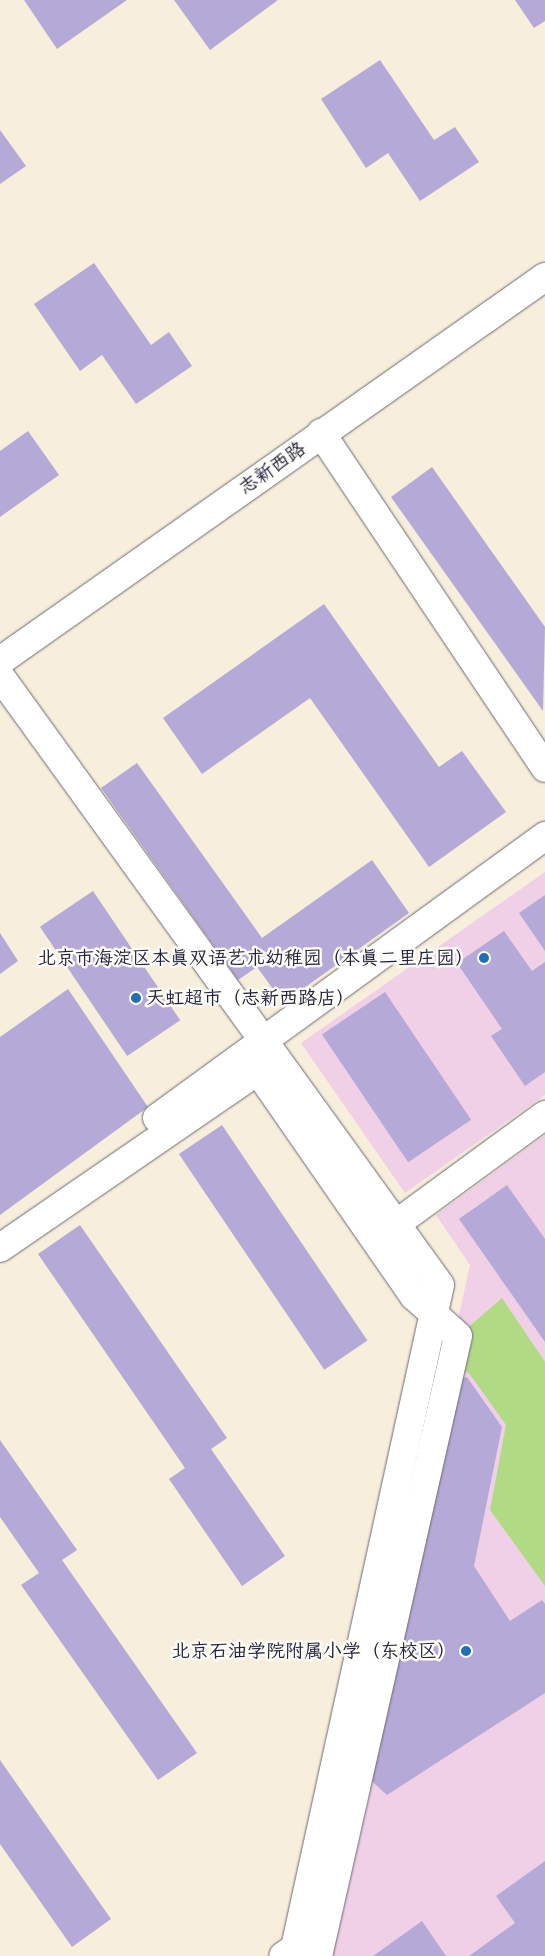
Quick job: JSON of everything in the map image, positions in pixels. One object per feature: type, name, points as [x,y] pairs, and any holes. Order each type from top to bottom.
[{"type":"street","name":"志新西路","points":[[0,661],[545,277]]},
{"type":"street","points":[[321,433],[545,768]]},
{"type":"street","points":[[0,676],[440,1285],[295,1948],[283,1956]]},
{"type":"street","points":[[0,1233],[545,836]]},
{"type":"street","points":[[0,1248],[258,1071],[414,1296],[458,1336],[318,1956]]},
{"type":"street","points":[[396,1224],[545,1115]]},
{"type":"shaded area","name":"北京市海淀区本真双语艺术幼稚园（本真二里庄园）","points":[[545,872],[545,1095],[405,1193],[301,1043]]},
{"type":"shaded area","name":"北京石油学院附属小学（东校区）","points":[[545,1135],[545,1956],[318,1956],[470,1265],[436,1215]]},
{"type":"green space","points":[[502,1298],[545,1362],[545,1586],[490,1510],[506,1425],[469,1373],[450,1367],[458,1336]]},
{"type":"building","points":[[24,0],[127,0],[57,49]]},
{"type":"building","points":[[174,0],[278,0],[210,50]]},
{"type":"building","points":[[515,0],[545,0],[545,21],[534,28]]},
{"type":"building","points":[[380,60],[434,140],[455,127],[479,162],[420,201],[388,153],[366,168],[321,99]]},
{"type":"building","points":[[0,130],[26,166],[0,184]]},
{"type":"building","points":[[94,263],[151,345],[169,332],[192,366],[136,404],[102,355],[80,371],[34,304]]},
{"type":"building","points":[[28,431],[59,475],[0,517],[0,451]]},
{"type":"building","points":[[432,467],[545,627],[543,711],[391,497]]},
{"type":"building","points":[[324,604],[439,767],[462,751],[506,812],[429,867],[310,698],[202,774],[163,718]]},
{"type":"building","points":[[137,763],[262,938],[372,860],[409,913],[283,1003],[257,967],[238,980],[101,788]]},
{"type":"building","points":[[93,891],[180,1020],[127,1056],[40,927]]},
{"type":"building","points":[[545,895],[545,951],[519,913]]},
{"type":"building","points":[[504,931],[532,971],[545,962],[545,1072],[525,1086],[491,1036],[502,1029],[457,963]]},
{"type":"building","points":[[0,933],[18,961],[0,974]]},
{"type":"building","points":[[68,989],[148,1107],[0,1215],[0,1037]]},
{"type":"building","points":[[385,992],[471,1120],[408,1162],[322,1034]]},
{"type":"building","points":[[222,1125],[367,1341],[324,1370],[179,1154]]},
{"type":"building","points":[[507,1185],[545,1239],[545,1342],[459,1219]]},
{"type":"building","points":[[80,1225],[227,1438],[211,1449],[285,1556],[242,1586],[169,1479],[185,1468],[38,1254]]},
{"type":"building","points":[[467,1377],[502,1427],[474,1566],[510,1621],[542,1600],[545,1604],[545,1693],[387,1795],[365,1775],[450,1381]]},
{"type":"building","points":[[0,1440],[77,1550],[62,1560],[197,1753],[158,1780],[21,1585],[39,1573],[0,1517]]},
{"type":"building","points":[[0,1760],[111,1919],[72,1947],[0,1844]]},
{"type":"building","points":[[545,1861],[545,1956],[469,1956],[515,1923],[496,1896]]},
{"type":"building","points":[[422,1921],[446,1956],[373,1956]]},
{"type":"place","name":"北京市海淀区本真双语艺术幼稚园（本真二里庄园）","points":[[484,958]]},
{"type":"place","name":"天虹超市（志新西路店）","points":[[136,998]]},
{"type":"place","name":"北京石油学院附属小学（东校区）","points":[[466,1651]]}]
